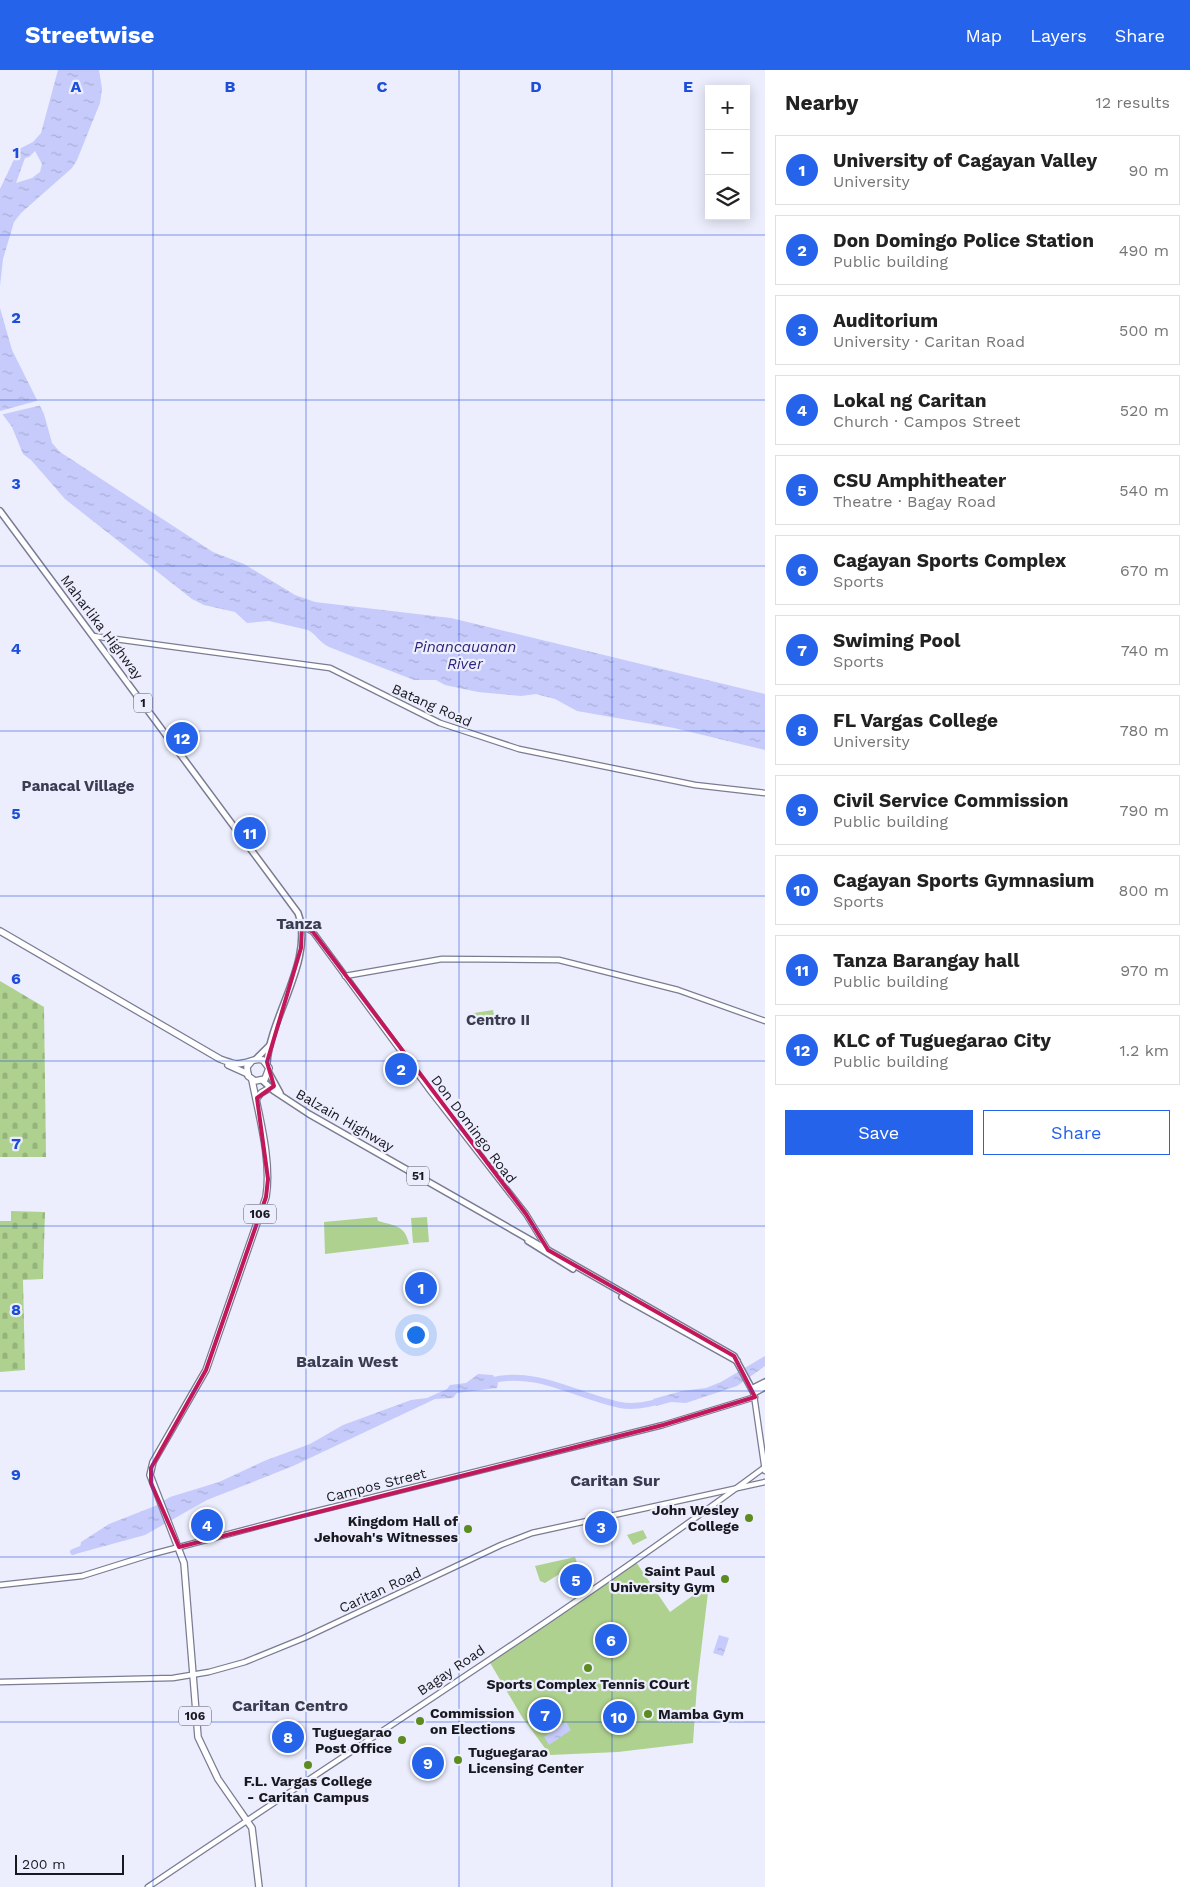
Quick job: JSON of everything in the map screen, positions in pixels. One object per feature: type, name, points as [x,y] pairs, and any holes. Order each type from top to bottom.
[{"type":"highway","points":[[0,931],[220,1059],[234,1069],[248,1074],[252,1080],[262,1081],[269,1073]]},
{"type":"highway","points":[[220,1059],[233,1064],[254,1060],[267,1063]]},
{"type":"highway","name":"1","points":[[248,1074],[248,1067],[254,1060]]},
{"type":"highway","name":"1","points":[[267,1063],[269,1073]]},
{"type":"highway","name":"106","points":[[252,1080],[257,1098],[268,1179],[266,1197],[206,1370],[153,1462],[150,1476],[184,1563],[194,1676],[196,1728],[200,1744],[218,1779],[249,1820],[254,1834],[259,1887]]},
{"type":"highway","name":"106","points":[[257,1098],[262,1081]]},
{"type":"highway","points":[[257,1098],[261,1093],[270,1088]]},
{"type":"main road","name":"Maharlika Highway","points":[[0,511],[298,913],[302,926],[301,948],[270,1045],[267,1063]]},
{"type":"main road","name":"Batang Road","points":[[93,636],[330,668],[440,723],[519,750],[695,785],[765,793]]},
{"type":"main road","name":"Don Domingo Road","points":[[302,926],[313,932],[428,1088],[526,1214],[548,1252]]},
{"type":"main road","points":[[345,976],[437,959],[559,960],[678,990],[765,1021]]},
{"type":"main road","name":"Maharlika Highway","points":[[254,1060],[270,1045]]},
{"type":"main road","name":"51","points":[[269,1073],[282,1095]]},
{"type":"main road","name":"51","points":[[262,1081],[282,1095]]},
{"type":"main road","name":"Balzain Highway","points":[[282,1095],[307,1113],[548,1252],[734,1356],[753,1390]]},
{"type":"main road","points":[[753,1390],[765,1382]]},
{"type":"main road","points":[[753,1390],[765,1387]]},
{"type":"main road","points":[[753,1390],[765,1469]]},
{"type":"main road","name":"Campos Street","points":[[0,1585],[82,1576],[179,1547],[655,1428],[753,1390]]},
{"type":"main road","name":"Bagay Road","points":[[148,1887],[432,1697],[765,1469]]},
{"type":"main road","name":"Caritan Road","points":[[0,1682],[145,1680],[194,1676],[253,1659],[532,1533],[765,1482]]},
{"type":"highlighted area","points":[[302,926],[313,932],[526,1214],[548,1250],[734,1356],[755,1397],[663,1425],[179,1547],[151,1483],[151,1468],[206,1370],[266,1197],[268,1179],[257,1098],[274,1086],[267,1062],[270,1045],[301,948]]},
{"type":"green space","points":[[0,981],[44,1007],[46,1157],[0,1157]]},
{"type":"green space","points":[[493,1010],[495,1020],[476,1023],[474,1013]]},
{"type":"green space","points":[[11,1211],[45,1212],[43,1279],[23,1280],[25,1370],[0,1372],[0,1221],[11,1221]]},
{"type":"green space","points":[[377,1217],[378,1221],[394,1225],[402,1230],[409,1244],[325,1254],[324,1222]]},
{"type":"green space","points":[[427,1217],[429,1242],[413,1243],[411,1218]]},
{"type":"green space","points":[[643,1530],[647,1538],[633,1545],[627,1535]]},
{"type":"green space","points":[[575,1557],[577,1563],[545,1583],[540,1581],[535,1566]]},
{"type":"green space","points":[[636,1562],[670,1612],[709,1584],[697,1685],[693,1743],[618,1752],[550,1755],[522,1717],[489,1661]]},
{"type":"water","points":[[58,70],[99,70],[102,89],[100,103],[77,160],[72,168],[21,213],[14,222],[3,259],[0,286],[0,189],[19,149],[33,142],[41,133]],"holes":[[[35,151],[42,164],[40,172],[32,178],[16,183],[25,158]]]},
{"type":"water","name":"Pinancauanan River","points":[[0,308],[12,350],[44,414],[52,443],[60,452],[213,552],[244,564],[295,595],[315,602],[451,618],[765,694],[765,750],[674,728],[577,711],[555,699],[536,694],[521,696],[478,692],[445,685],[436,680],[414,680],[329,647],[308,630],[269,621],[247,623],[235,612],[204,605],[192,599],[65,499],[31,460],[23,454],[12,427],[0,411]]},
{"type":"water","points":[[765,1356],[765,1366],[737,1386],[686,1403],[671,1402],[656,1406],[653,1399],[682,1391],[706,1388],[721,1382]]},
{"type":"water","points":[[478,1374],[493,1375],[498,1383],[497,1388],[457,1393],[453,1398],[435,1399],[293,1466],[207,1500],[145,1535],[79,1553],[81,1542],[109,1524],[155,1506],[170,1497],[219,1482],[264,1461],[310,1444],[343,1425],[411,1400],[427,1398],[447,1389],[450,1385],[466,1383]]},
{"type":"water","points":[[719,1635],[729,1638],[723,1656],[713,1653]]},
{"type":"water","points":[[566,1722],[571,1730],[549,1745],[544,1737]]},
{"type":"pier","points":[[40,400],[42,405],[0,415],[0,411]]},
{"type":"waterway","points":[[490,1381],[523,1378],[555,1385],[625,1406],[662,1401]]},
{"type":"waterway","points":[[73,1552],[88,1546]]},
{"type":"place","name":"KLC of Tuguegarao City","points":[[182,738]]},
{"type":"place","name":"Tanza Barangay hall","points":[[250,833]]},
{"type":"place","name":"Don Domingo Police Station","points":[[401,1069]]},
{"type":"place","name":"University of Cagayan Valley","points":[[421,1288]]},
{"type":"place","name":"John Wesley College","points":[[749,1518]]},
{"type":"place","name":"Lokal ng Caritan","points":[[207,1525]]},
{"type":"place","name":"Auditorium","points":[[601,1527]]},
{"type":"place","name":"Kingdom Hall of Jehovah's Witnesses","points":[[468,1529]]},
{"type":"place","name":"Saint Paul University Gym","points":[[725,1579]]},
{"type":"place","name":"CSU Amphitheater","points":[[576,1580]]},
{"type":"place","name":"Cagayan Sports Complex","points":[[611,1640]]},
{"type":"place","name":"Sports Complex Tennis COurt","points":[[588,1668]]},
{"type":"place","name":"Mamba Gym","points":[[648,1714]]},
{"type":"place","name":"Swiming Pool","points":[[545,1715]]},
{"type":"place","name":"Cagayan Sports Gymnasium","points":[[619,1717]]},
{"type":"place","name":"Commission on Elections","points":[[420,1721]]},
{"type":"place","name":"FL Vargas College","points":[[288,1737]]},
{"type":"place","name":"Tuguegarao Post Office","points":[[402,1740]]},
{"type":"place","name":"Tuguegarao Licensing Center","points":[[458,1760]]},
{"type":"place","name":"Civil Service Commission","points":[[428,1763]]},
{"type":"place","name":"F.L. Vargas College - Caritan Campus","points":[[308,1765]]},
{"type":"district","name":"Panacal Village","points":[[78,786]]},
{"type":"district","name":"Tanza","points":[[299,923]]},
{"type":"district","name":"Centro II","points":[[498,1020]]},
{"type":"district","name":"Balzain West","points":[[347,1361]]},
{"type":"district","name":"Caritan Sur","points":[[615,1480]]},
{"type":"district","name":"Caritan Centro","points":[[290,1705]]}]
